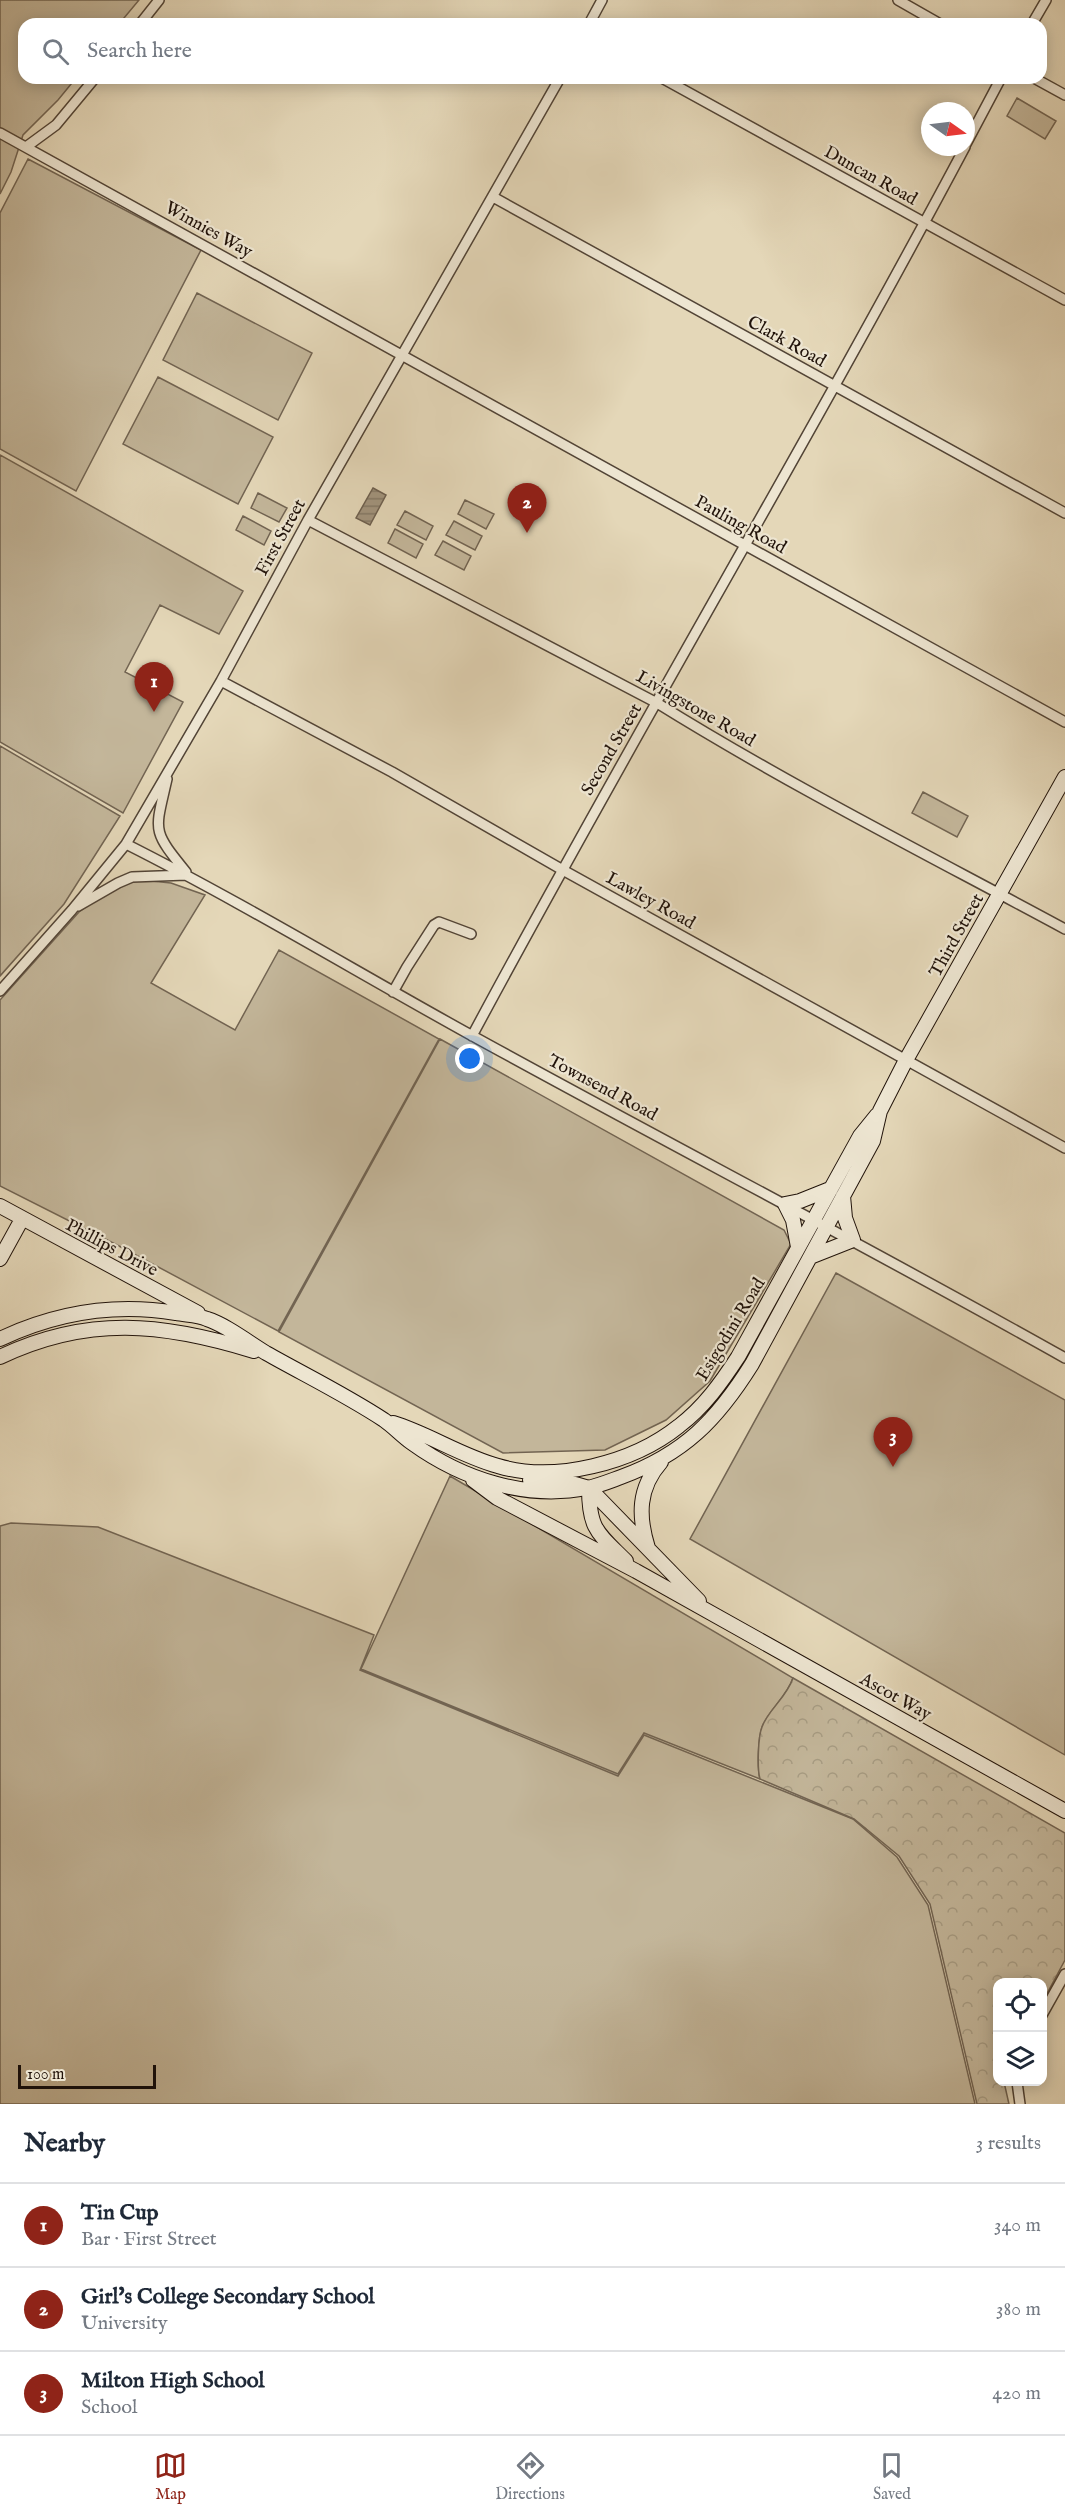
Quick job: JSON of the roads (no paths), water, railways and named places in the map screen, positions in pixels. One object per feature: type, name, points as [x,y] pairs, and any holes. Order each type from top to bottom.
[{"type":"main road","name":"Third Street","points":[[813,1219],[860,1136],[880,1111],[906,1060],[1065,777]]},
{"type":"main road","name":"Third Street","points":[[827,1226],[873,1141],[880,1111]]},
{"type":"main road","points":[[798,1248],[793,1220],[785,1204],[800,1201],[830,1189]]},
{"type":"main road","points":[[810,1257],[853,1240],[845,1218],[843,1196]]},
{"type":"main road","name":"Phillips Drive","points":[[0,1206],[208,1319]]},
{"type":"main road","points":[[0,1259],[22,1219]]},
{"type":"main road","name":"Esigodini Road","points":[[385,1421],[419,1431],[472,1458],[501,1467],[544,1472],[579,1469],[630,1453],[663,1437],[695,1412],[717,1389],[738,1357],[813,1219]]},
{"type":"main road","name":"Esigodini Road","points":[[0,1340],[33,1324],[103,1309],[129,1308],[208,1319],[385,1421],[412,1443],[465,1473],[520,1490],[564,1492],[589,1488],[640,1470],[691,1439],[730,1400],[827,1226]]},
{"type":"main road","name":"Esigodini Road","points":[[0,1357],[24,1345],[70,1332],[103,1327],[147,1327],[210,1338],[276,1358]]},
{"type":"main road","points":[[636,1571],[601,1536],[593,1524],[589,1513],[589,1488],[598,1480],[651,1453],[663,1437]]},
{"type":"main road","points":[[650,1551],[643,1532],[640,1512],[642,1495],[650,1475],[668,1454]]},
{"type":"main road","points":[[501,1467],[511,1475],[526,1480],[575,1484],[589,1488],[710,1613]]},
{"type":"main road","points":[[465,1473],[497,1498],[636,1571]]},
{"type":"main road","name":"Ascot Way","points":[[636,1571],[1065,1811]]},
{"type":"street","points":[[145,18],[159,0]]},
{"type":"street","points":[[593,18],[602,0]]},
{"type":"street","points":[[898,0],[930,18]]},
{"type":"street","points":[[1036,18],[1046,0]]},
{"type":"street","points":[[26,147],[56,125],[90,84]]},
{"type":"street","name":"First Street","points":[[0,991],[72,910],[126,844],[221,681],[308,520],[557,84]]},
{"type":"street","name":"Duncan Road","points":[[673,84],[1065,300]]},
{"type":"street","name":"Second Street","points":[[975,127],[998,84]]},
{"type":"street","points":[[1045,84],[1065,95]]},
{"type":"street","name":"Winnies Way","points":[[0,133],[402,354]]},
{"type":"street","name":"Second Street","points":[[471,1036],[561,869],[834,387],[960,156]]},
{"type":"street","name":"Clark Road","points":[[493,197],[1065,513]]},
{"type":"street","name":"Pauling Road","points":[[402,354],[1065,722]]},
{"type":"street","name":"Livingstone Road","points":[[308,520],[657,703],[711,736],[1065,929]]},
{"type":"street","name":"Lawley Road","points":[[221,681],[382,767],[561,869],[1065,1148]]},
{"type":"street","points":[[169,771],[158,820],[158,831],[167,848],[188,875]]},
{"type":"street","name":"Townsend Road","points":[[126,844],[188,875],[471,1036],[853,1240],[1065,1358]]},
{"type":"street","points":[[72,910],[123,880],[142,876],[188,875]]},
{"type":"street","points":[[393,993],[434,925],[439,922],[471,934]]},
{"type":"street","points":[[1047,2006],[1065,1974]]},
{"type":"street","points":[[1018,2086],[1020,2104]]},
{"type":"place","name":"Girl's College Secondary School","points":[[527,533]]},
{"type":"place","name":"Tin Cup","points":[[154,712]]},
{"type":"place","name":"Milton High School","points":[[893,1467]]}]
